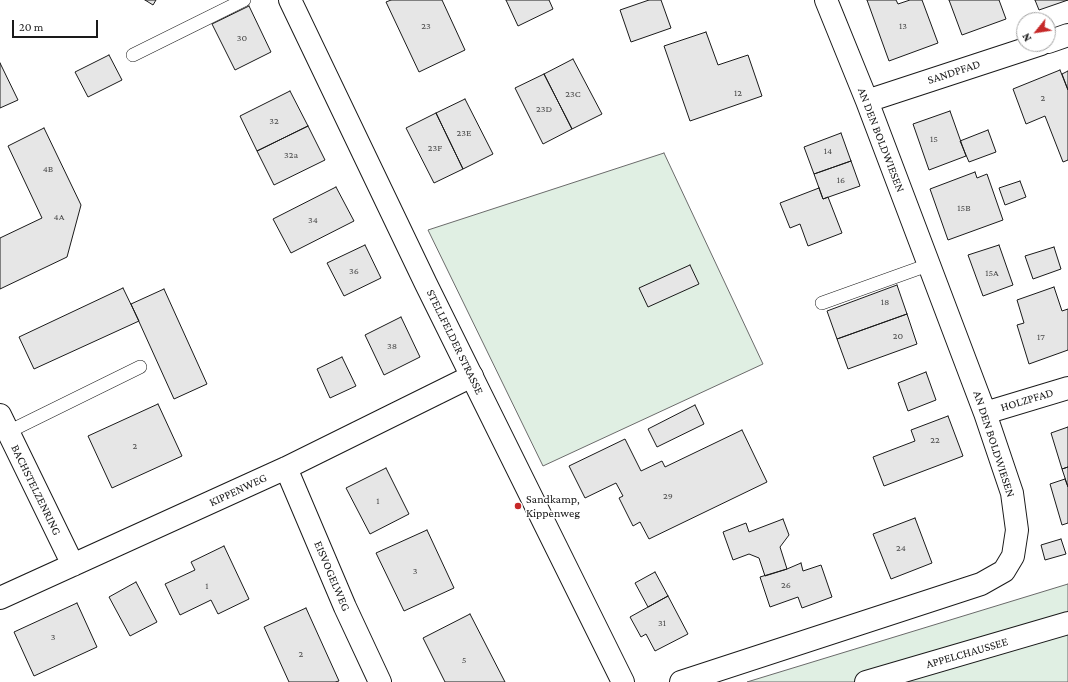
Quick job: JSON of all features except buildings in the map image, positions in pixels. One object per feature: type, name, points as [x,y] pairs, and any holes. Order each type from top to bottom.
[{"type":"street","name":"STELLFELDER STRASSE","points":[[290,0],[416,263],[623,682]]},
{"type":"street","name":"AN DEN BOLDWIESEN","points":[[687,681],[981,584],[1004,571],[1013,556],[1017,530],[1012,493],[985,413],[867,101],[826,0]]},
{"type":"street","points":[[1056,39],[1068,35]]},
{"type":"street","name":"SANDPFAD","points":[[867,101],[1017,52]]},
{"type":"street","name":"KIPPENWEG","points":[[0,598],[286,468],[472,376]]},
{"type":"street","name":"HOLZPFAD","points":[[985,413],[1068,388]]},
{"type":"street","name":"BACHSTELZENRING","points":[[4,424],[73,565]]},
{"type":"street","name":"EISVOGELWEG","points":[[286,468],[345,607],[380,682]]},
{"type":"street","name":"APPELCHAUSSEE","points":[[866,682],[1068,623]]},
{"type":"lane","points":[[133,55],[244,0]]},
{"type":"lane","points":[[822,303],[928,265]]},
{"type":"lane","points":[[4,424],[140,367]]},
{"type":"green space","points":[[664,153],[763,364],[543,466],[428,230]]},
{"type":"green space","points":[[1068,584],[1068,682],[747,682]]},
{"type":"place","name":"Sandkamp, Kippenweg","points":[[518,506]]}]
